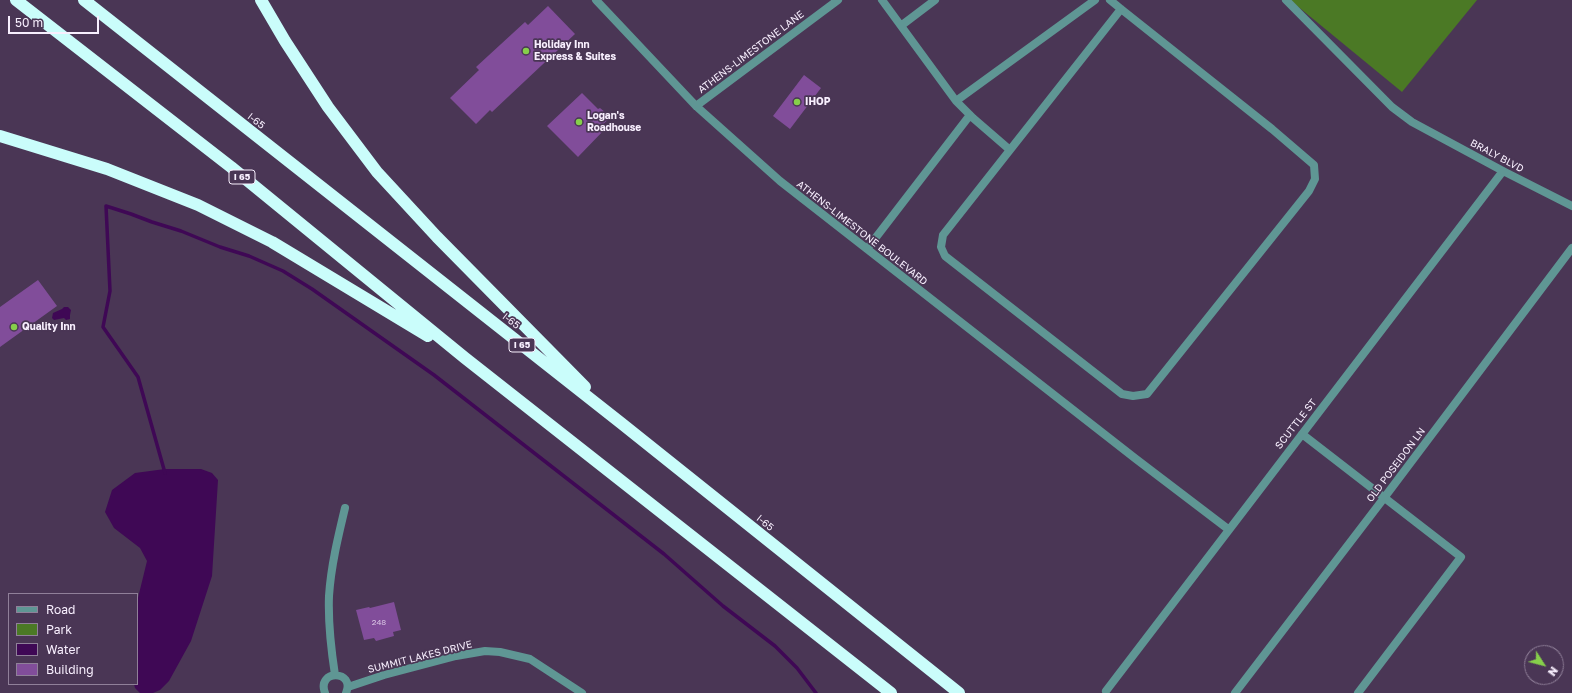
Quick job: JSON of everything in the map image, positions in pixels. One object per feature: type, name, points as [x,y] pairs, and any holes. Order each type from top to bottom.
[{"type":"highway","name":"I 65","points":[[16,0],[231,167],[465,358],[891,693]]},
{"type":"highway","name":"I-65","points":[[84,0],[621,423],[959,693]]},
{"type":"highway","points":[[261,0],[328,107],[377,172],[436,237],[621,423]]},
{"type":"highway","points":[[0,136],[107,169],[198,205],[272,242],[465,358]]},
{"type":"street","name":"ATHENS-LIMESTONE BOULEVARD","points":[[596,0],[696,106],[780,181],[1228,529]]},
{"type":"street","name":"ATHENS-LIMESTONE LANE","points":[[696,106],[838,0]]},
{"type":"street","points":[[882,0],[902,25],[956,101],[970,116],[1010,150]]},
{"type":"street","points":[[902,25],[935,0]]},
{"type":"street","points":[[956,101],[1095,0]]},
{"type":"street","points":[[1110,0],[1272,129],[1314,165],[1315,179],[1309,191],[1147,394],[1133,396],[1122,394],[945,256],[941,246],[943,235],[1121,9]]},
{"type":"street","name":"BRALY BLVD","points":[[1286,0],[1392,107],[1412,122],[1572,206]]},
{"type":"street","points":[[867,250],[970,116]]},
{"type":"street","name":"SCUTTLE ST","points":[[1106,690],[1503,171]]},
{"type":"street","name":"OLD POSEIDON LN","points":[[1235,693],[1572,248]]},
{"type":"street","points":[[1302,434],[1461,557],[1358,693]]},
{"type":"street","points":[[335,675],[330,646],[329,596],[334,554],[345,508]]},
{"type":"street","name":"SUMMIT LAKES DRIVE","points":[[347,690],[384,675],[456,656],[485,651],[500,652],[530,659],[582,693]]},
{"type":"street","points":[[323,693],[325,681],[331,676],[335,675],[342,677],[347,683],[347,690]]},
{"type":"green space","points":[[1290,0],[1477,0],[1402,92]]},
{"type":"water","points":[[64,307],[68,307],[71,310],[70,319],[66,320],[64,318],[54,320],[52,318],[53,313]]},
{"type":"water","points":[[165,469],[201,469],[212,473],[218,480],[212,576],[191,641],[169,681],[160,690],[153,693],[140,693],[134,685],[138,685],[138,598],[147,561],[140,548],[114,528],[105,512],[112,490],[135,473]]},
{"type":"building","name":"Holiday Inn Express & Suites","points":[[548,6],[575,34],[492,112],[490,110],[476,124],[450,98],[479,70],[476,67],[525,22],[528,25]]},
{"type":"building","name":"IHOP","points":[[804,75],[821,88],[790,129],[773,116]]},
{"type":"building","name":"Logan's Roadhouse","points":[[582,93],[598,109],[600,108],[611,117],[601,126],[605,129],[578,157],[547,126]]},
{"type":"building","name":"Quality Inn","points":[[38,280],[57,306],[0,347],[0,307]]},
{"type":"building","points":[[394,602],[401,630],[393,632],[394,636],[376,641],[374,638],[364,640],[356,610]]},
{"type":"waterway","points":[[165,473],[138,377],[103,327],[110,291],[106,206],[249,256],[283,271],[312,289],[434,375],[664,554],[723,606],[775,646],[797,668],[816,693]]},
{"type":"place","name":"Holiday Inn Express & Suites","points":[[526,51]]},
{"type":"place","name":"IHOP","points":[[797,102]]},
{"type":"place","name":"Logan's Roadhouse","points":[[579,122]]},
{"type":"place","name":"Quality Inn","points":[[14,327]]}]
